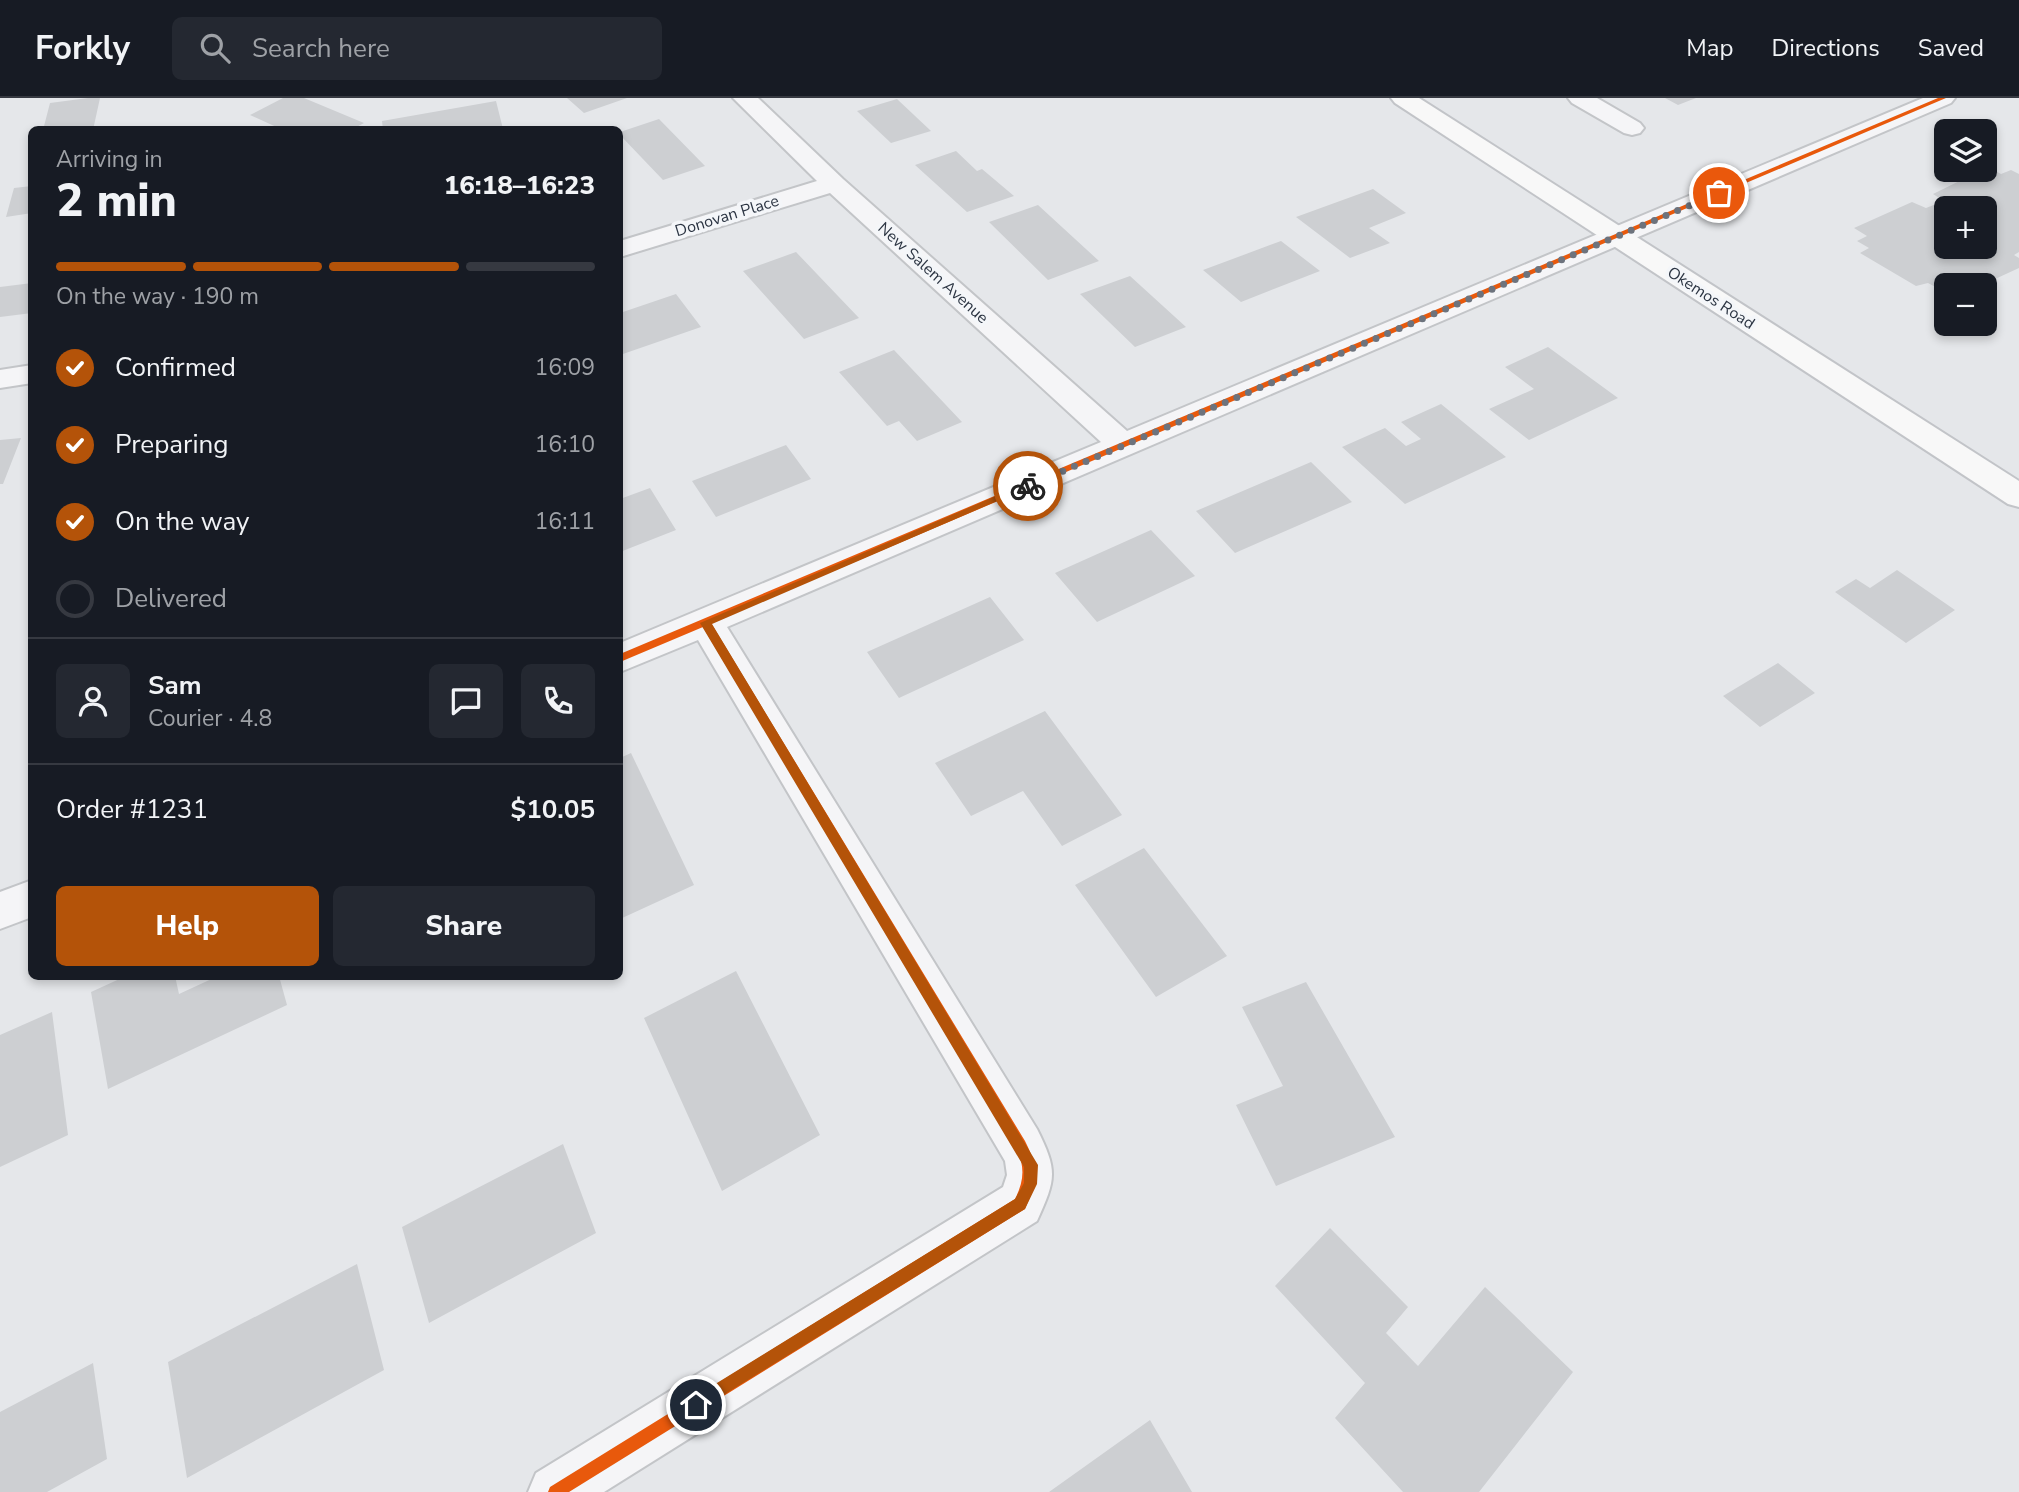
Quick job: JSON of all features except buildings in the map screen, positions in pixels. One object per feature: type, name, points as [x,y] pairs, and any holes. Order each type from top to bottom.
[{"type":"main road","name":"Okemos Road","points":[[1403,98],[2019,496]]},
{"type":"street","name":"New Salem Avenue","points":[[745,98],[834,184],[1124,445]]},
{"type":"street","points":[[1580,98],[1632,128]]},
{"type":"street","points":[[623,657],[1943,98]]},
{"type":"street","name":"Donovan Place","points":[[623,248],[834,184]]},
{"type":"street","points":[[0,379],[28,375]]},
{"type":"street","points":[[555,1492],[1020,1204],[1030,1184],[1031,1165],[1021,1145],[706,623]]},
{"type":"street","points":[[0,911],[28,900]]},
{"type":"cycle path","points":[[623,657],[1943,98]]},
{"type":"cycle path","points":[[555,1492],[1020,1204],[1029,1181],[1030,1168],[1021,1145],[706,623]]},
{"type":"way so far","points":[[1028,486],[1719,193]]},
{"type":"route","points":[[696,1405],[1020,1204],[1030,1184],[1031,1165],[706,623],[1028,486]]}]
